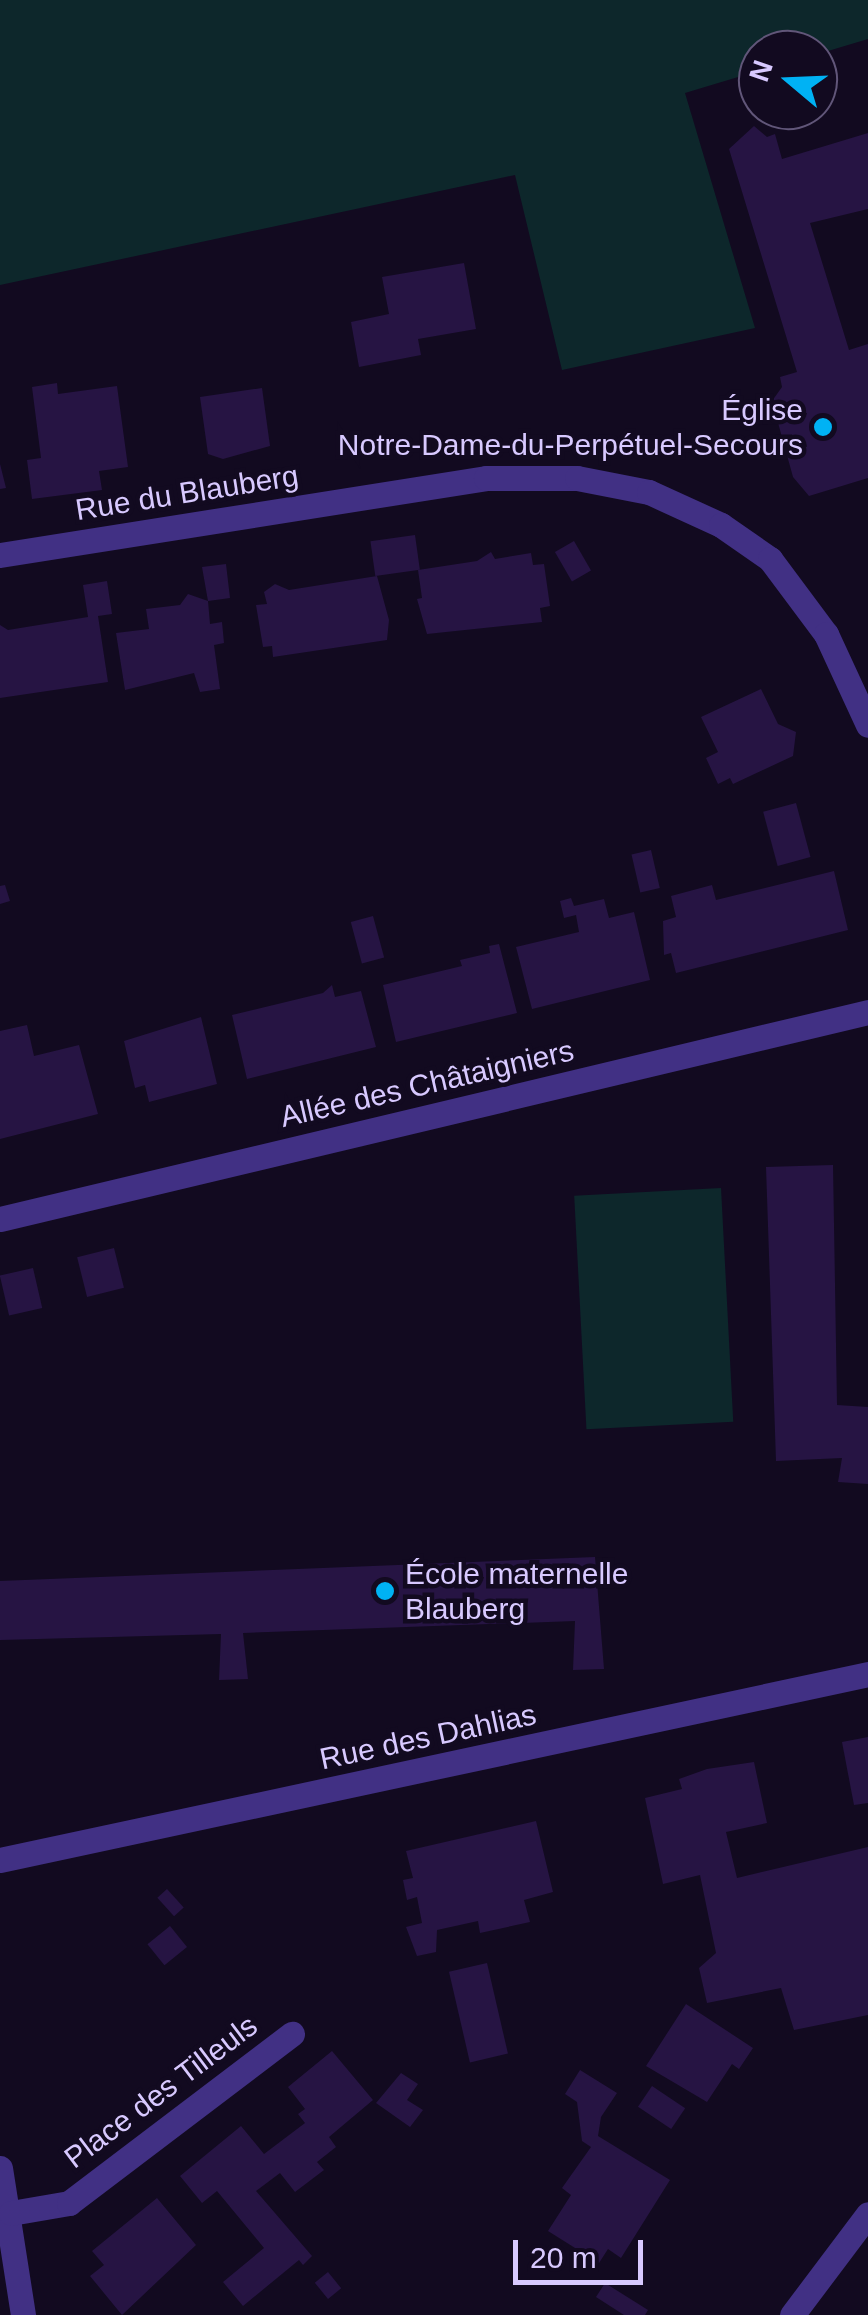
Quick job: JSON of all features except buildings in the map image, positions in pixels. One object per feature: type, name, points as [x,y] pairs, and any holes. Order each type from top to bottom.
[{"type":"street","name":"Rue du Blauberg","points":[[0,555],[486,478],[577,478],[649,492],[721,525],[770,559],[826,634],[868,725]]},
{"type":"street","name":"Allée des Châtaigniers","points":[[0,1219],[868,1012]]},
{"type":"street","name":"Rue des Dahlias","points":[[0,1860],[868,1674]]},
{"type":"street","name":"Place des Tilleuls","points":[[11,2213],[69,2203],[292,2034]]},
{"type":"street","points":[[0,2168],[11,2213],[23,2315]]},
{"type":"street","points":[[792,2315],[868,2214]]},
{"type":"green space","points":[[0,0],[868,0],[868,39],[838,48],[838,30],[738,30],[738,77],[685,93],[755,328],[562,370],[515,175],[0,285]]},
{"type":"green space","points":[[721,1188],[733,1422],[586,1429],[574,1196]]},
{"type":"place","name":"Église Notre-Dame-du-Perpétuel-Secours","points":[[823,427]]},
{"type":"place","name":"École maternelle Blauberg","points":[[385,1591]]}]
